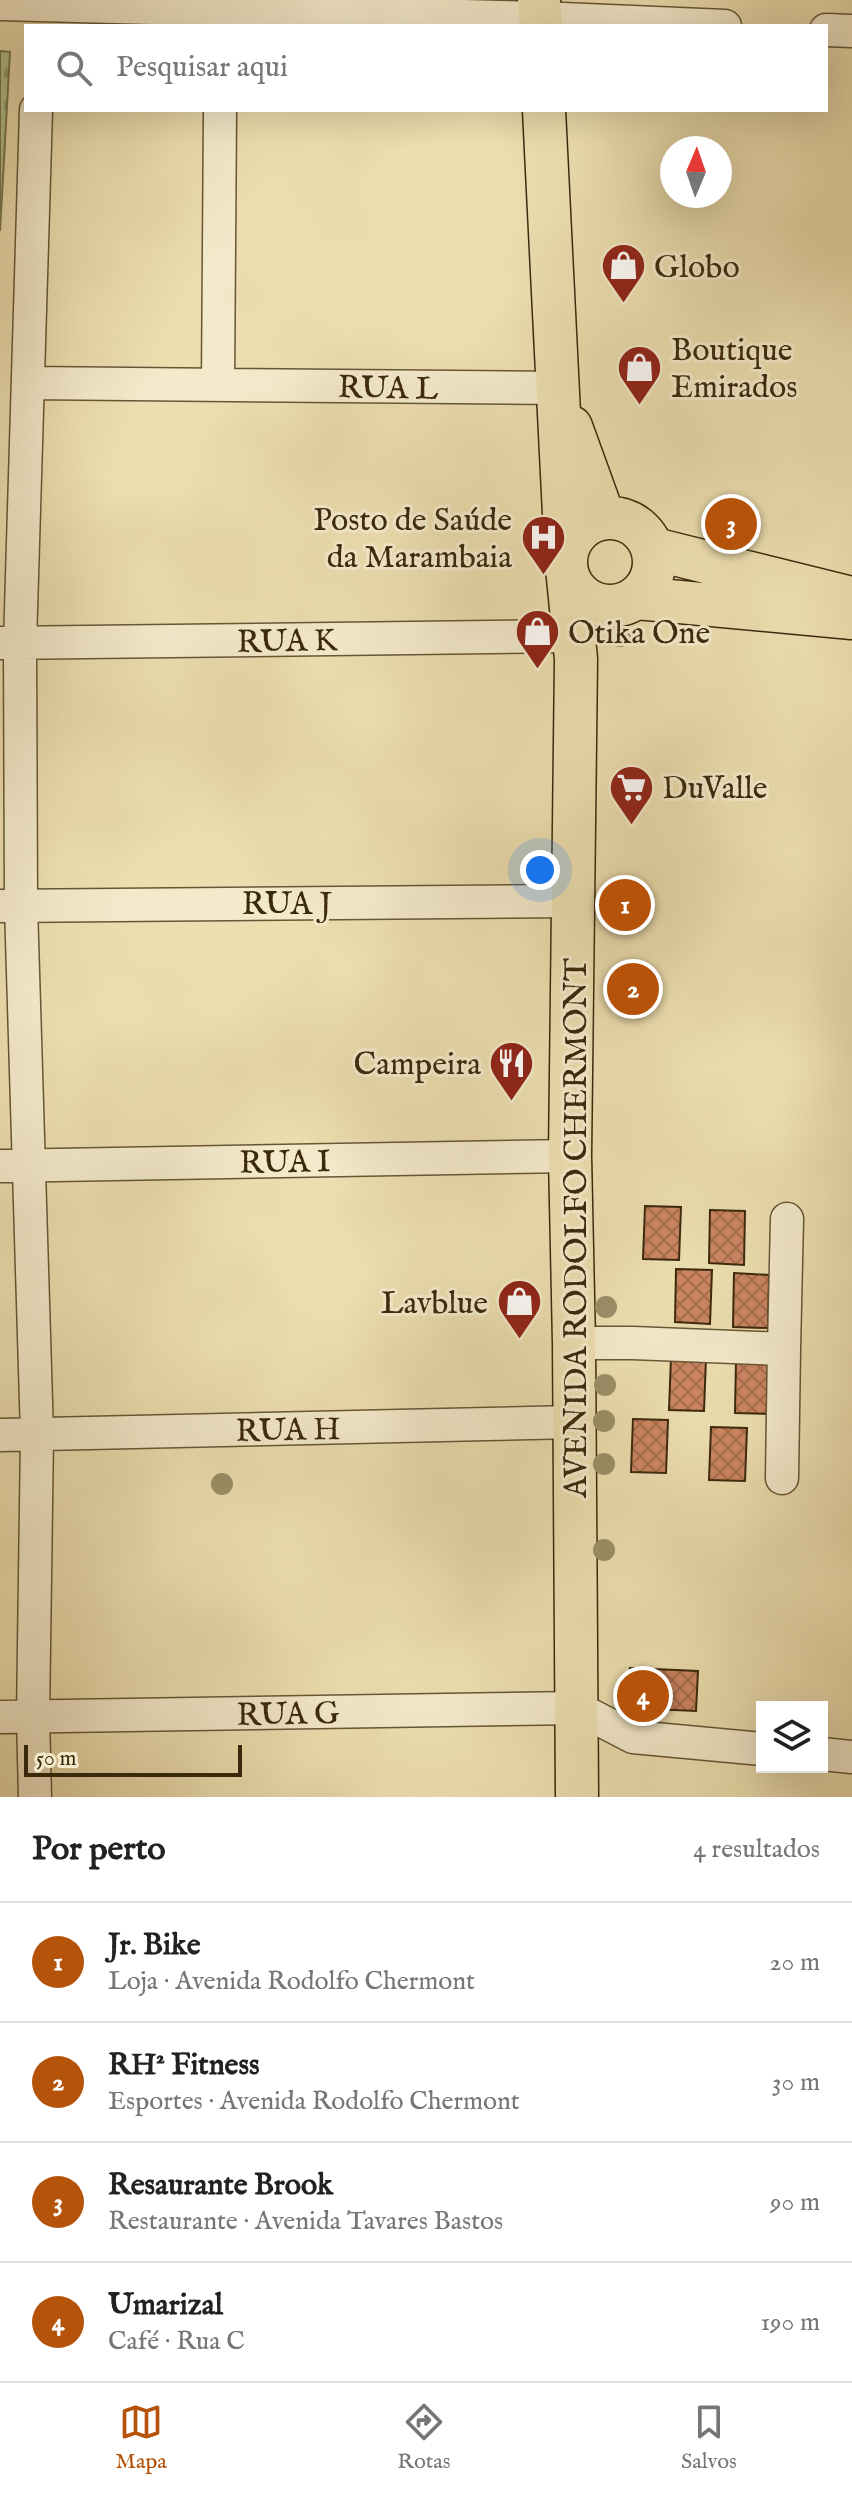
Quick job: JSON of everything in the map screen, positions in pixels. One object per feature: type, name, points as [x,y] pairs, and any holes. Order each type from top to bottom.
[{"type":"main road","name":"AVENIDA RODOLFO CHERMONT","points":[[544,112],[567,566],[575,648],[570,1156],[577,1797]]},
{"type":"main road","name":"AVENIDA RODOLFO CHERMONT","points":[[557,388],[604,518]]},
{"type":"main road","points":[[575,648],[631,601],[649,584],[655,567],[654,549],[646,535],[620,518],[604,518],[579,530],[570,542],[567,566],[577,592],[591,603],[607,607],[631,601],[852,618]]},
{"type":"main road","points":[[654,549],[852,598]]},
{"type":"street","points":[[0,4],[38,16],[220,19],[540,15],[691,24]]},
{"type":"street","points":[[828,30],[852,31]]},
{"type":"street","points":[[35,1797],[33,1717],[37,1435],[15,1166],[10,906],[10,643],[29,383],[36,112]]},
{"type":"street","points":[[218,385],[220,112]]},
{"type":"street","name":"RUA L","points":[[29,383],[557,388]]},
{"type":"street","name":"RUA K","points":[[10,643],[575,648]]},
{"type":"street","name":"RUA J","points":[[10,906],[574,901]]},
{"type":"street","name":"RUA I","points":[[15,1166],[570,1156]]},
{"type":"street","points":[[782,1478],[787,1219]]},
{"type":"street","points":[[574,1343],[784,1349]]},
{"type":"street","name":"RUA H","points":[[0,1435],[575,1422]]},
{"type":"street","points":[[577,1708],[633,1737],[756,1748]]},
{"type":"street","name":"RUA G","points":[[0,1717],[577,1708]]},
{"type":"street","points":[[828,1755],[852,1757]]},
{"type":"green space","points":[[0,51],[10,52],[0,231]]},
{"type":"building","points":[[645,1206],[681,1207],[679,1260],[643,1259]]},
{"type":"building","points":[[710,1210],[745,1211],[744,1265],[709,1263]]},
{"type":"building","points":[[676,1269],[712,1270],[710,1324],[675,1322]]},
{"type":"building","points":[[734,1273],[769,1275],[768,1328],[733,1327]]},
{"type":"building","points":[[671,1357],[706,1358],[704,1411],[669,1410]]},
{"type":"building","points":[[736,1360],[772,1361],[770,1414],[735,1413]]},
{"type":"building","points":[[633,1419],[668,1420],[666,1473],[631,1472]]},
{"type":"building","points":[[711,1427],[747,1428],[745,1481],[709,1480]]},
{"type":"building","points":[[630,1668],[698,1671],[696,1711],[628,1708]]},
{"type":"place","name":"Globo","points":[[623,305]]},
{"type":"place","name":"Boutique Emirados","points":[[640,406]]},
{"type":"place","name":"Resaurante Brook","points":[[731,524]]},
{"type":"place","name":"Posto de Saúde da Marambaia","points":[[543,576]]},
{"type":"place","name":"Otika One","points":[[537,671]]},
{"type":"place","name":"DuValle","points":[[631,826]]},
{"type":"place","name":"Jr. Bike","points":[[625,905]]},
{"type":"place","name":"RH² Fitness","points":[[633,989]]},
{"type":"place","name":"Campeira","points":[[512,1102]]},
{"type":"place","name":"Lavblue","points":[[519,1341]]},
{"type":"place","name":"Umarizal","points":[[643,1696]]}]
